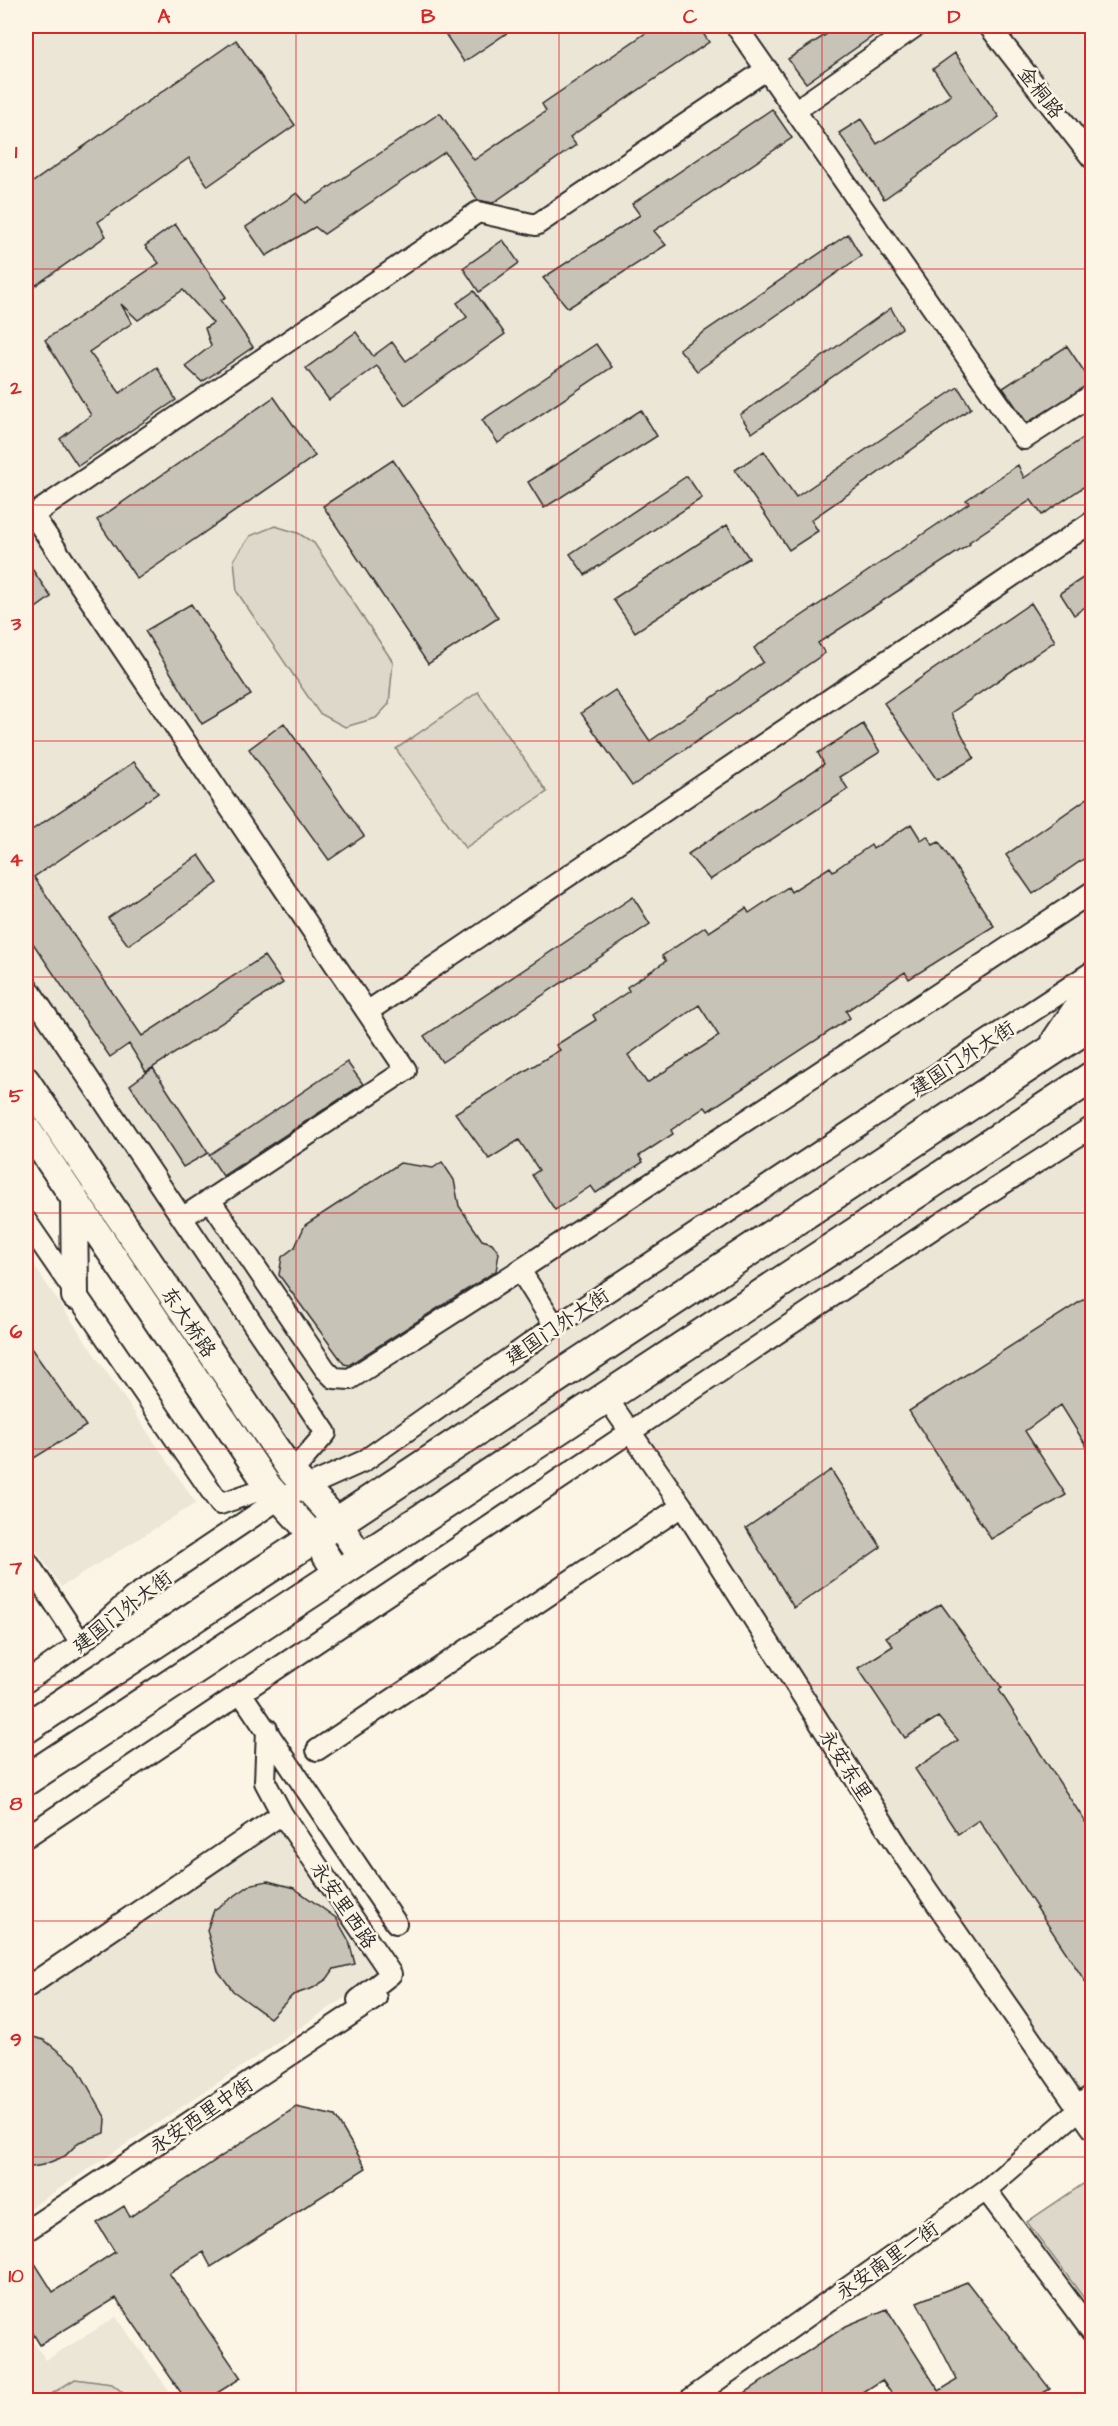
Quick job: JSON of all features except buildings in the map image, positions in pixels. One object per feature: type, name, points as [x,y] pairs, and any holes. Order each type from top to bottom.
[{"type":"highway","points":[[1047,1054],[1092,989]]},
{"type":"highway","name":"建国门外大街","points":[[26,1728],[1092,1024]]},
{"type":"highway","points":[[26,1780],[1092,1077]]},
{"type":"main road","name":"东大桥路","points":[[26,1080],[299,1480],[349,1565]]},
{"type":"main road","name":"东大桥路","points":[[26,1127],[274,1493],[326,1529]]},
{"type":"main road","points":[[74,1197],[75,1296]]},
{"type":"street","points":[[736,26],[1024,439],[1092,395]]},
{"type":"street","points":[[796,110],[916,26]]},
{"type":"street","name":"金桐路","points":[[989,26],[1092,158]]},
{"type":"street","points":[[182,1218],[406,1070],[29,518],[478,212],[536,225],[767,69]]},
{"type":"street","points":[[367,1012],[1092,522]]},
{"type":"street","points":[[210,1200],[325,1369],[334,1378],[350,1379],[520,1270],[1092,892]]},
{"type":"street","name":"建国门外大街","points":[[26,1682],[81,1644],[133,1597],[274,1493],[299,1480],[364,1461],[555,1326],[1092,972]]},
{"type":"street","points":[[26,985],[326,1433],[299,1480]]},
{"type":"street","points":[[26,1837],[940,1224],[1092,1127]]},
{"type":"street","points":[[26,1221],[75,1296],[220,1504],[274,1493]]},
{"type":"street","points":[[520,1270],[555,1326]]},
{"type":"street","name":"永安东里","points":[[606,1398],[682,1506],[912,1868],[1089,2111]]},
{"type":"street","points":[[316,1750],[682,1506]]},
{"type":"street","points":[[26,1560],[81,1644]]},
{"type":"street","name":"永安里西路","points":[[242,1693],[396,1923]]},
{"type":"street","name":"永安里西路","points":[[267,1729],[265,1782],[282,1814],[391,1974],[327,2024],[302,2048]]},
{"type":"street","points":[[26,1988],[282,1814]]},
{"type":"street","name":"永安西里中街","points":[[26,2231],[376,1998]]},
{"type":"street","name":"永安南里一街","points":[[689,2400],[986,2190],[1089,2111]]},
{"type":"street","points":[[986,2190],[1092,2332]]},
{"type":"shaded area","points":[[26,26],[1092,26],[1092,2127],[606,1398],[340,1562],[26,1114]]},
{"type":"shaded area","points":[[275,526],[298,533],[314,543],[393,662],[389,704],[376,718],[345,727],[319,713],[237,592],[234,559],[250,536]]},
{"type":"shaded area","points":[[478,692],[547,792],[465,848],[396,749]]},
{"type":"shaded area","points":[[26,1254],[196,1503],[61,1587],[26,1535]]},
{"type":"shaded area","points":[[280,1827],[382,1973],[26,2211],[26,1997]]},
{"type":"shaded area","points":[[1092,2178],[1092,2309],[1027,2222]]},
{"type":"shaded area","points":[[116,2317],[176,2400],[26,2400],[26,2331],[46,2360]]},
{"type":"shaded area","points":[[75,2379],[112,2384],[132,2400],[42,2400]]}]
